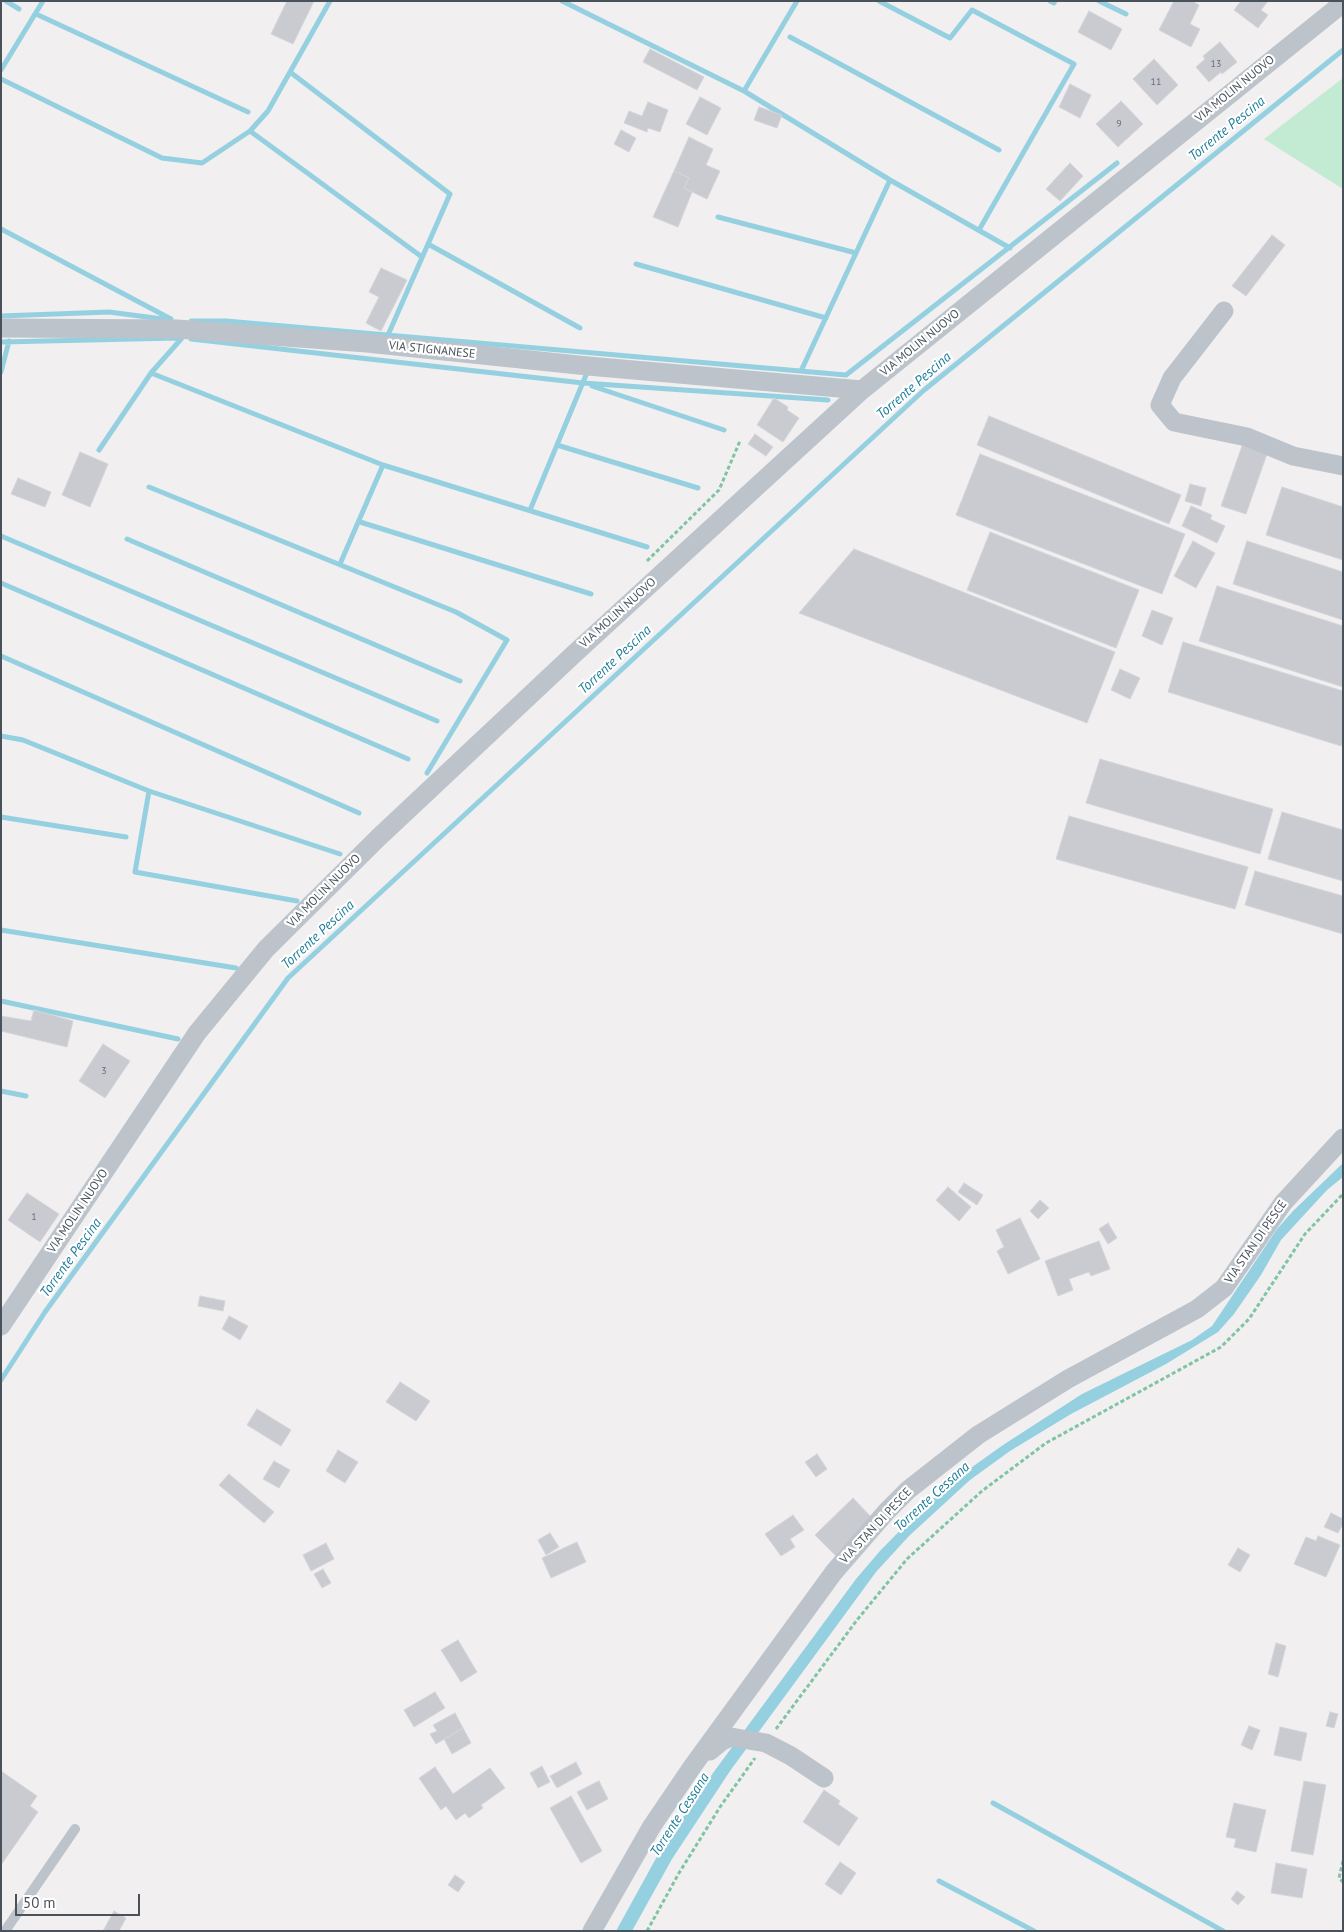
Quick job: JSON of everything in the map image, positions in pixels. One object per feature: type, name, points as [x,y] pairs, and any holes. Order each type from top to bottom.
[{"type":"street","name":"VIA MOLIN NUOVO","points":[[1,1326],[197,1033],[266,949],[378,838],[574,654],[862,390],[1343,3]]},
{"type":"street","points":[[1224,311],[1172,378],[1160,404],[1174,422],[1247,437],[1292,456],[1343,466]]},
{"type":"street","name":"VIA STIGNANESE","points":[[1,328],[186,330],[367,343],[588,366],[862,390]]},
{"type":"street","name":"VIA STAN DI PESCE","points":[[592,1931],[652,1826],[692,1767],[834,1572],[887,1511],[908,1490],[978,1436],[1068,1379],[1197,1309],[1224,1288],[1283,1203],[1343,1138]]},
{"type":"street","points":[[692,1767],[722,1741],[735,1737],[766,1743],[791,1756],[824,1778]]},
{"type":"lane","points":[[5,1931],[75,1829]]},
{"type":"path","points":[[645,563],[719,490],[740,441]]},
{"type":"path","points":[[648,1931],[679,1873],[720,1807],[857,1620],[907,1559],[982,1491],[1046,1443],[1221,1347],[1249,1319],[1305,1234],[1343,1194]]},
{"type":"path","points":[[1343,1861],[1339,1878],[1343,1882]]},
{"type":"green space","points":[[1343,78],[1343,189],[1264,139]]},
{"type":"water","points":[[1343,1163],[1343,1177],[1327,1190],[1281,1240],[1261,1275],[1234,1314],[1218,1332],[1166,1364],[1071,1414],[1010,1451],[970,1480],[909,1536],[876,1572],[730,1771],[672,1859],[632,1931],[616,1931],[660,1851],[713,1773],[856,1579],[879,1552],[921,1509],[968,1470],[1003,1445],[1082,1394],[1192,1340],[1212,1326],[1277,1229]]},
{"type":"building","points":[[287,1],[314,1],[293,44],[271,34]]},
{"type":"building","points":[[1174,1],[1192,1],[1199,5],[1190,24],[1200,29],[1191,47],[1159,30]]},
{"type":"building","points":[[1241,1],[1268,1],[1261,10],[1268,15],[1258,28],[1234,10]]},
{"type":"building","points":[[1089,11],[1122,29],[1111,50],[1078,32]]},
{"type":"building","points":[[1220,42],[1237,62],[1209,82],[1196,67],[1205,59],[1203,56]]},
{"type":"building","points":[[650,49],[704,77],[697,90],[643,62]]},
{"type":"building","points":[[1154,59],[1178,85],[1157,105],[1133,79]]},
{"type":"building","points":[[1070,84],[1091,95],[1080,118],[1059,107]]},
{"type":"building","points":[[700,97],[721,108],[707,135],[686,124]]},
{"type":"building","points":[[1121,101],[1143,124],[1118,147],[1096,124]]},
{"type":"building","points":[[648,102],[668,110],[660,132],[648,128],[647,132],[624,123],[629,111],[642,116]]},
{"type":"building","points":[[759,107],[782,115],[777,128],[754,120]]},
{"type":"building","points":[[621,130],[636,138],[629,152],[614,144]]},
{"type":"building","points":[[689,137],[713,149],[706,165],[720,171],[707,199],[684,188],[689,178],[674,171]]},
{"type":"building","points":[[1070,163],[1083,176],[1060,201],[1046,189]]},
{"type":"building","points":[[674,171],[689,178],[684,188],[692,192],[678,227],[653,217]]},
{"type":"building","points":[[1272,235],[1285,245],[1246,296],[1232,286]]},
{"type":"building","points":[[381,268],[407,280],[381,331],[366,323],[379,297],[369,292]]},
{"type":"building","points":[[774,398],[788,407],[787,410],[799,418],[783,442],[757,425]]},
{"type":"building","points":[[989,416],[1181,495],[1169,524],[977,445]]},
{"type":"building","points":[[755,434],[773,447],[766,456],[748,444]]},
{"type":"building","points":[[1243,443],[1268,451],[1246,514],[1221,506]]},
{"type":"building","points":[[80,452],[108,464],[90,507],[62,495]]},
{"type":"building","points":[[980,454],[1185,534],[1162,594],[956,515]]},
{"type":"building","points":[[18,478],[51,492],[45,507],[11,494]]},
{"type":"building","points":[[1190,484],[1206,488],[1201,506],[1185,501]]},
{"type":"building","points":[[1282,487],[1343,507],[1343,560],[1266,535]]},
{"type":"building","points":[[1191,506],[1212,515],[1210,519],[1225,526],[1217,543],[1182,526]]},
{"type":"building","points":[[990,532],[1139,590],[1116,648],[967,590]]},
{"type":"building","points":[[1193,541],[1215,553],[1196,588],[1174,576]]},
{"type":"building","points":[[1247,541],[1343,572],[1343,620],[1233,584]]},
{"type":"building","points":[[854,549],[1115,652],[1087,723],[799,613]]},
{"type":"building","points":[[1217,586],[1343,626],[1343,687],[1199,641]]},
{"type":"building","points":[[1152,610],[1173,618],[1162,645],[1142,636]]},
{"type":"building","points":[[1183,642],[1343,691],[1343,741],[1341,746],[1168,692]]},
{"type":"building","points":[[1120,669],[1140,678],[1130,699],[1111,690]]},
{"type":"building","points":[[1100,759],[1273,809],[1260,854],[1086,803]]},
{"type":"building","points":[[1282,812],[1343,830],[1343,881],[1268,859]]},
{"type":"building","points":[[1069,816],[1248,867],[1235,909],[1056,859]]},
{"type":"building","points":[[1255,871],[1343,896],[1343,934],[1245,905]]},
{"type":"building","points":[[34,1010],[73,1021],[67,1047],[1,1031],[1,1016],[31,1021]]},
{"type":"building","points":[[103,1044],[130,1061],[105,1098],[79,1081]]},
{"type":"building","points":[[964,1183],[983,1195],[977,1205],[958,1192]]},
{"type":"building","points":[[948,1187],[971,1207],[959,1221],[936,1200]]},
{"type":"building","points":[[27,1193],[59,1214],[40,1242],[8,1220]]},
{"type":"building","points":[[1040,1200],[1049,1208],[1038,1219],[1030,1211]]},
{"type":"building","points":[[1020,1218],[1040,1259],[1008,1274],[997,1251],[1004,1247],[996,1230]]},
{"type":"building","points":[[1108,1223],[1117,1238],[1108,1244],[1099,1229]]},
{"type":"building","points":[[1099,1241],[1110,1269],[1091,1276],[1089,1272],[1069,1279],[1073,1290],[1058,1296],[1045,1261]]},
{"type":"building","points":[[200,1296],[225,1301],[223,1311],[198,1306]]},
{"type":"building","points":[[229,1316],[248,1326],[240,1340],[222,1329]]},
{"type":"building","points":[[400,1382],[430,1401],[416,1421],[386,1402]]},
{"type":"building","points":[[257,1409],[291,1430],[281,1446],[247,1425]]},
{"type":"building","points":[[338,1450],[358,1462],[345,1483],[326,1471]]},
{"type":"building","points":[[817,1454],[827,1469],[816,1477],[805,1462]]},
{"type":"building","points":[[274,1461],[290,1470],[279,1488],[263,1479]]},
{"type":"building","points":[[229,1474],[274,1512],[264,1523],[219,1485]]},
{"type":"building","points":[[853,1498],[874,1520],[837,1557],[815,1535]]},
{"type":"building","points":[[1331,1513],[1343,1519],[1343,1524],[1338,1533],[1324,1527]]},
{"type":"building","points":[[793,1515],[804,1530],[790,1539],[795,1547],[781,1556],[765,1534]]},
{"type":"building","points":[[550,1533],[559,1547],[546,1555],[538,1540]]},
{"type":"building","points":[[1318,1536],[1340,1545],[1326,1577],[1294,1564],[1306,1537],[1316,1541]]},
{"type":"building","points":[[577,1542],[586,1562],[551,1578],[542,1558]]},
{"type":"building","points":[[326,1543],[334,1559],[311,1571],[303,1555]]},
{"type":"building","points":[[1238,1548],[1250,1555],[1240,1572],[1228,1565]]},
{"type":"building","points":[[323,1569],[331,1583],[322,1588],[314,1574]]},
{"type":"building","points":[[458,1640],[477,1672],[461,1682],[441,1650]]},
{"type":"building","points":[[1276,1643],[1286,1646],[1278,1677],[1268,1674]]},
{"type":"building","points":[[435,1692],[445,1708],[414,1727],[404,1710]]},
{"type":"building","points":[[1330,1712],[1338,1714],[1334,1728],[1326,1726]]},
{"type":"building","points":[[455,1713],[463,1728],[436,1744],[430,1734],[437,1731],[433,1725]]},
{"type":"building","points":[[1249,1726],[1260,1730],[1252,1750],[1241,1745]]},
{"type":"building","points":[[1280,1727],[1307,1733],[1301,1761],[1274,1755]]},
{"type":"building","points":[[463,1728],[471,1743],[452,1754],[444,1739]]},
{"type":"building","points":[[576,1762],[582,1774],[557,1788],[550,1776]]},
{"type":"building","points":[[542,1766],[550,1782],[538,1788],[530,1773]]},
{"type":"building","points":[[435,1767],[453,1794],[490,1768],[505,1788],[481,1805],[483,1808],[469,1818],[465,1813],[456,1820],[446,1806],[441,1810],[419,1778]]},
{"type":"building","points":[[1,1771],[37,1796],[30,1806],[38,1812],[1,1865]]},
{"type":"building","points":[[599,1781],[608,1799],[587,1810],[577,1792]]},
{"type":"building","points":[[1304,1781],[1326,1785],[1313,1855],[1291,1851]]},
{"type":"building","points":[[824,1790],[840,1801],[838,1804],[858,1818],[839,1846],[803,1822]]},
{"type":"building","points":[[571,1796],[602,1851],[581,1863],[550,1808]]},
{"type":"building","points":[[1234,1803],[1266,1810],[1256,1852],[1234,1847],[1236,1839],[1226,1837]]},
{"type":"building","points":[[840,1862],[856,1873],[841,1895],[825,1884]]},
{"type":"building","points":[[1276,1863],[1307,1869],[1302,1898],[1271,1893]]},
{"type":"building","points":[[455,1875],[465,1882],[458,1892],[448,1885]]},
{"type":"building","points":[[1237,1891],[1245,1897],[1238,1905],[1231,1899]]},
{"type":"building","points":[[114,1911],[126,1918],[119,1931],[103,1931]]},
{"type":"waterway","points":[[6,1],[19,9]]},
{"type":"waterway","points":[[1,70],[43,1]]},
{"type":"waterway","points":[[1,79],[162,158],[202,163],[250,131],[268,111],[330,1]]},
{"type":"waterway","points":[[562,1],[744,91],[890,180],[1010,248]]},
{"type":"waterway","points":[[744,91],[797,1]]},
{"type":"waterway","points":[[879,1],[950,38],[972,10],[1074,64],[979,230]]},
{"type":"waterway","points":[[1050,1],[1054,3],[1055,1]]},
{"type":"waterway","points":[[1099,1],[1126,14]]},
{"type":"waterway","points":[[36,14],[248,112]]},
{"type":"waterway","points":[[790,37],[999,150]]},
{"type":"waterway","name":"Torrente Pescina","points":[[1,1380],[45,1312],[288,978],[923,391],[1343,50]]},
{"type":"waterway","points":[[290,72],[450,194],[388,335]]},
{"type":"waterway","points":[[250,131],[422,257]]},
{"type":"waterway","points":[[191,321],[226,321],[846,375],[1117,163]]},
{"type":"waterway","points":[[801,371],[890,180]]},
{"type":"waterway","points":[[718,217],[856,253]]},
{"type":"waterway","points":[[1,229],[171,319]]},
{"type":"waterway","points":[[428,244],[580,328]]},
{"type":"waterway","points":[[636,264],[826,318]]},
{"type":"waterway","points":[[1,316],[109,312],[170,320]]},
{"type":"waterway","points":[[1,342],[178,338]]},
{"type":"waterway","points":[[99,450],[151,373],[182,338]]},
{"type":"waterway","points":[[191,339],[583,383],[828,400]]},
{"type":"waterway","points":[[1,372],[9,341]]},
{"type":"waterway","points":[[151,373],[383,465],[647,547]]},
{"type":"waterway","points":[[530,510],[586,375]]},
{"type":"waterway","points":[[592,386],[724,430]]},
{"type":"waterway","points":[[557,445],[698,488]]},
{"type":"waterway","points":[[340,564],[383,465]]},
{"type":"waterway","points":[[149,487],[456,612],[507,640],[427,773]]},
{"type":"waterway","points":[[360,522],[591,594]]},
{"type":"waterway","points":[[1,536],[437,721]]},
{"type":"waterway","points":[[127,539],[460,681]]},
{"type":"waterway","points":[[1,583],[408,759]]},
{"type":"waterway","points":[[1,656],[359,813]]},
{"type":"waterway","points":[[1,736],[23,740],[149,791],[340,854]]},
{"type":"waterway","points":[[149,791],[135,872],[297,901]]},
{"type":"waterway","points":[[1,817],[126,837]]},
{"type":"waterway","points":[[1,930],[236,968]]},
{"type":"waterway","points":[[1,1001],[178,1039]]},
{"type":"waterway","points":[[1,1091],[26,1096]]},
{"type":"waterway","points":[[993,1803],[1223,1931]]},
{"type":"waterway","points":[[939,1881],[1034,1931]]},
{"type":"water label","name":"Torrente Cessana","points":[[932,1497]]},
{"type":"water label","name":"Torrente Cessana","points":[[680,1815]]}]
